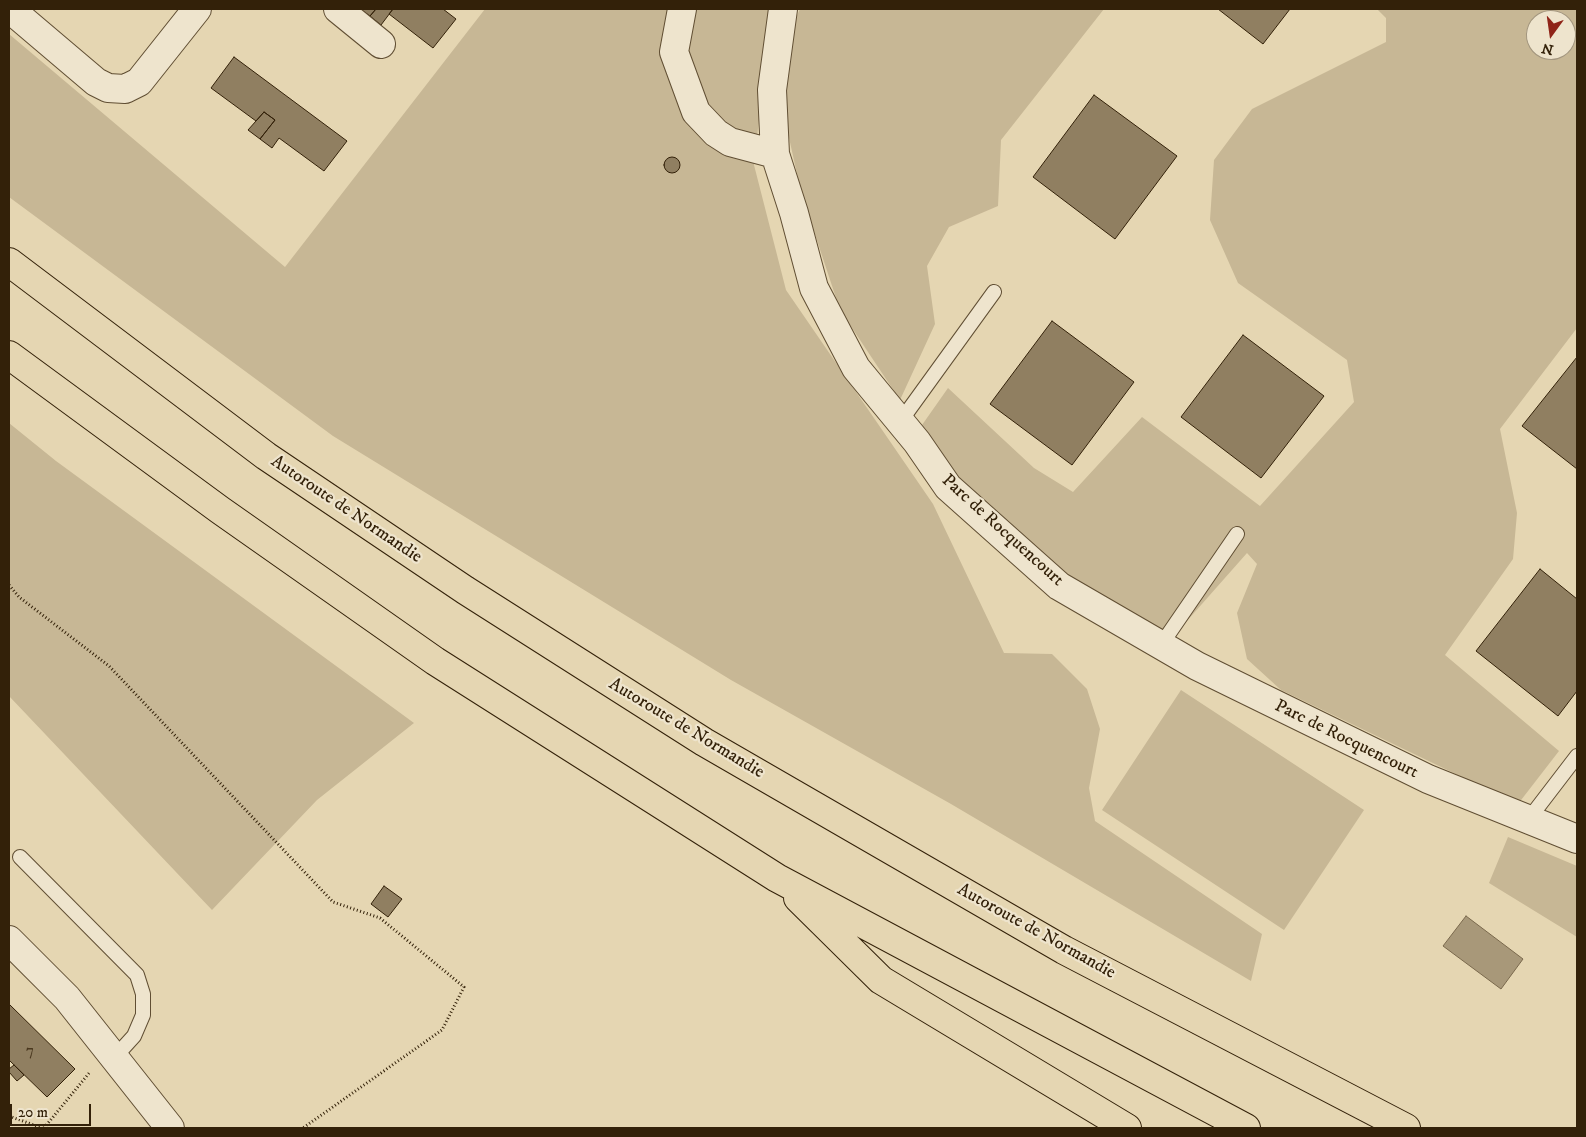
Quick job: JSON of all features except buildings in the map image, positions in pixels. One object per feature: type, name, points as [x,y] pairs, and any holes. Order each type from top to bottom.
[{"type":"highway","name":"Autoroute de Normandie","points":[[9,262],[266,456],[465,590],[704,742],[1064,950],[1406,1128]]},
{"type":"highway","points":[[9,355],[220,510],[435,661],[778,878],[1246,1128]]},
{"type":"highway","points":[[778,878],[881,980],[1127,1128]]},
{"type":"street","points":[[10,9],[96,82],[108,88],[125,89],[140,82],[197,9]]},
{"type":"street","points":[[338,9],[381,44]]},
{"type":"street","points":[[682,9],[674,52],[696,112],[716,134],[730,142],[775,154]]},
{"type":"street","name":"Parc de Rocquencourt","points":[[783,9],[772,90],[775,154],[794,213],[814,288],[856,368],[900,422],[948,487],[1059,586],[1197,666],[1428,779],[1577,839]]},
{"type":"street","points":[[9,940],[67,998],[170,1128]]},
{"type":"lane","points":[[900,422],[994,292]]},
{"type":"lane","points":[[1161,645],[1237,534]]},
{"type":"lane","points":[[1528,820],[1577,756]]},
{"type":"lane","points":[[20,856],[137,975],[144,994],[143,1015],[134,1036],[111,1054]]},
{"type":"path","points":[[9,585],[19,597],[109,666],[334,902],[380,918],[464,987],[442,1030],[303,1128]]},
{"type":"path","points":[[9,1116],[43,1128],[111,1054]]},
{"type":"shaded area","points":[[485,9],[771,9],[754,165],[786,290],[933,504],[1004,653],[1052,654],[1087,689],[1100,729],[1089,788],[1095,821],[1262,934],[1251,981],[951,804],[731,680],[333,436],[9,197],[9,34],[285,267]]},
{"type":"shaded area","points":[[800,9],[1104,9],[1001,140],[998,206],[949,227],[927,266],[935,324],[900,400],[840,310],[801,192],[782,106],[793,24]]},
{"type":"shaded area","points":[[1377,9],[1577,9],[1577,328],[1500,429],[1517,513],[1513,559],[1445,655],[1559,751],[1518,804],[1281,690],[1247,659],[1237,613],[1257,564],[1247,553],[1171,639],[1056,571],[954,479],[922,425],[948,388],[1034,468],[1073,492],[1142,417],[1260,506],[1354,402],[1347,360],[1238,283],[1210,220],[1214,160],[1252,109],[1386,42],[1386,18]]},
{"type":"shaded area","points":[[9,423],[56,461],[414,723],[317,800],[212,910],[9,696]]},
{"type":"shaded area","points":[[1181,690],[1364,810],[1284,930],[1102,810]]},
{"type":"shaded area","points":[[1508,837],[1577,866],[1577,937],[1489,883]]},
{"type":"shaded area","points":[[1466,916],[1523,959],[1501,989],[1443,946]]}]
